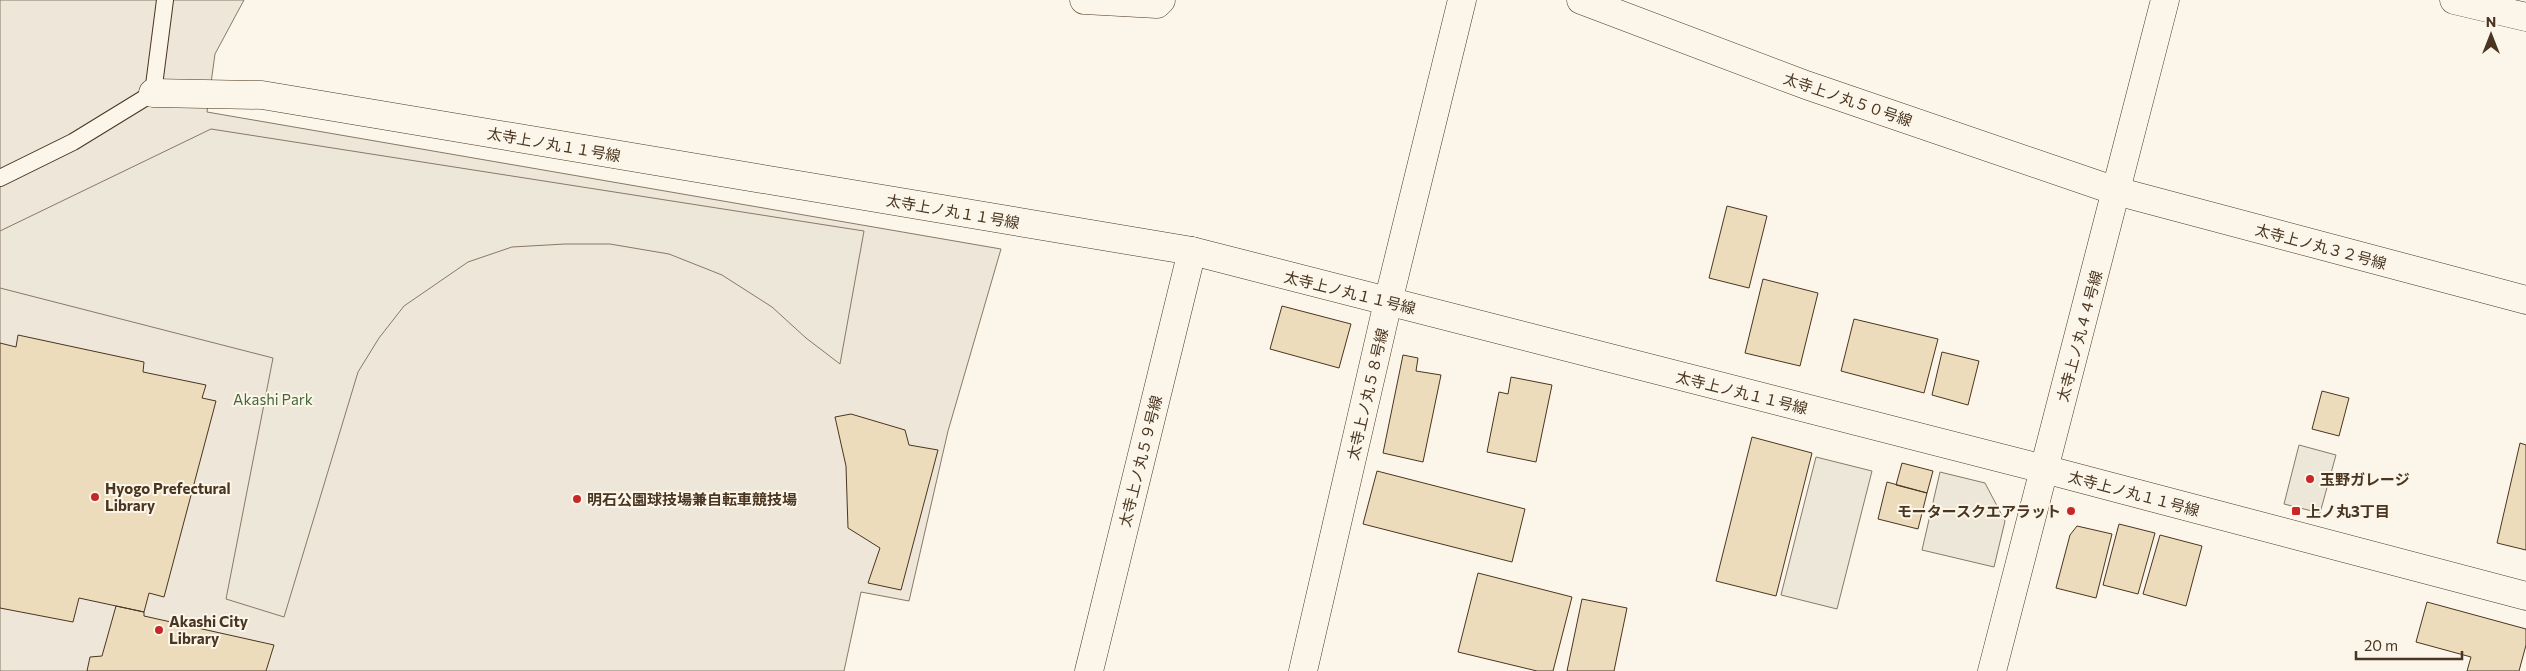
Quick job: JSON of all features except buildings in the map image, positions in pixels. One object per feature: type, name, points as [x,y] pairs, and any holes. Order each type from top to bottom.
[{"type":"street","points":[[1084,0],[1157,4],[1161,0]]},
{"type":"street","name":"太寺上ノ丸５８号線","points":[[1303,671],[1388,302],[1462,0]]},
{"type":"street","name":"太寺上ノ丸５０号線","points":[[1581,0],[1806,85],[2116,191]]},
{"type":"street","name":"太寺上ノ丸４４号線","points":[[1992,671],[2165,0]]},
{"type":"street","points":[[2454,0],[2526,17]]},
{"type":"street","name":"太寺上ノ丸１１号線","points":[[153,92],[262,95],[1192,251],[2044,469],[2526,596]]},
{"type":"street","name":"太寺上ノ丸３２号線","points":[[2116,191],[2526,300]]},
{"type":"street","name":"太寺上ノ丸５９号線","points":[[1089,671],[1192,251]]},
{"type":"lane","points":[[0,178],[73,142],[153,92],[165,0]]},
{"type":"green space","name":"Akashi Park","points":[[0,0],[244,0],[215,54],[207,112],[1001,249],[948,431],[909,601],[861,592],[844,671],[0,671]]},
{"type":"shaded area","points":[[211,129],[864,231],[840,364],[806,338],[772,307],[722,275],[669,254],[610,244],[565,244],[512,247],[468,262],[404,306],[379,338],[358,372],[284,617],[226,599],[273,358],[0,288],[0,231]]},
{"type":"shaded area","name":"玉野ガレージ","points":[[2299,445],[2336,455],[2320,513],[2284,504]]},
{"type":"shaded area","points":[[1816,457],[1872,471],[1837,609],[1781,595]]},
{"type":"shaded area","points":[[1940,472],[1985,483],[2005,521],[1994,567],[1922,550]]},
{"type":"place","name":"玉野ガレージ","points":[[2310,479]]},
{"type":"place","name":"Hyogo Prefectural Library","points":[[95,497]]},
{"type":"place","name":"明石公園球技場兼自転車競技場","points":[[577,499]]},
{"type":"place","name":"モータースクエアラット","points":[[2071,511]]},
{"type":"place","name":"上ノ丸3丁目","points":[[2296,511]]},
{"type":"place","name":"Akashi City Library","points":[[159,630]]}]
